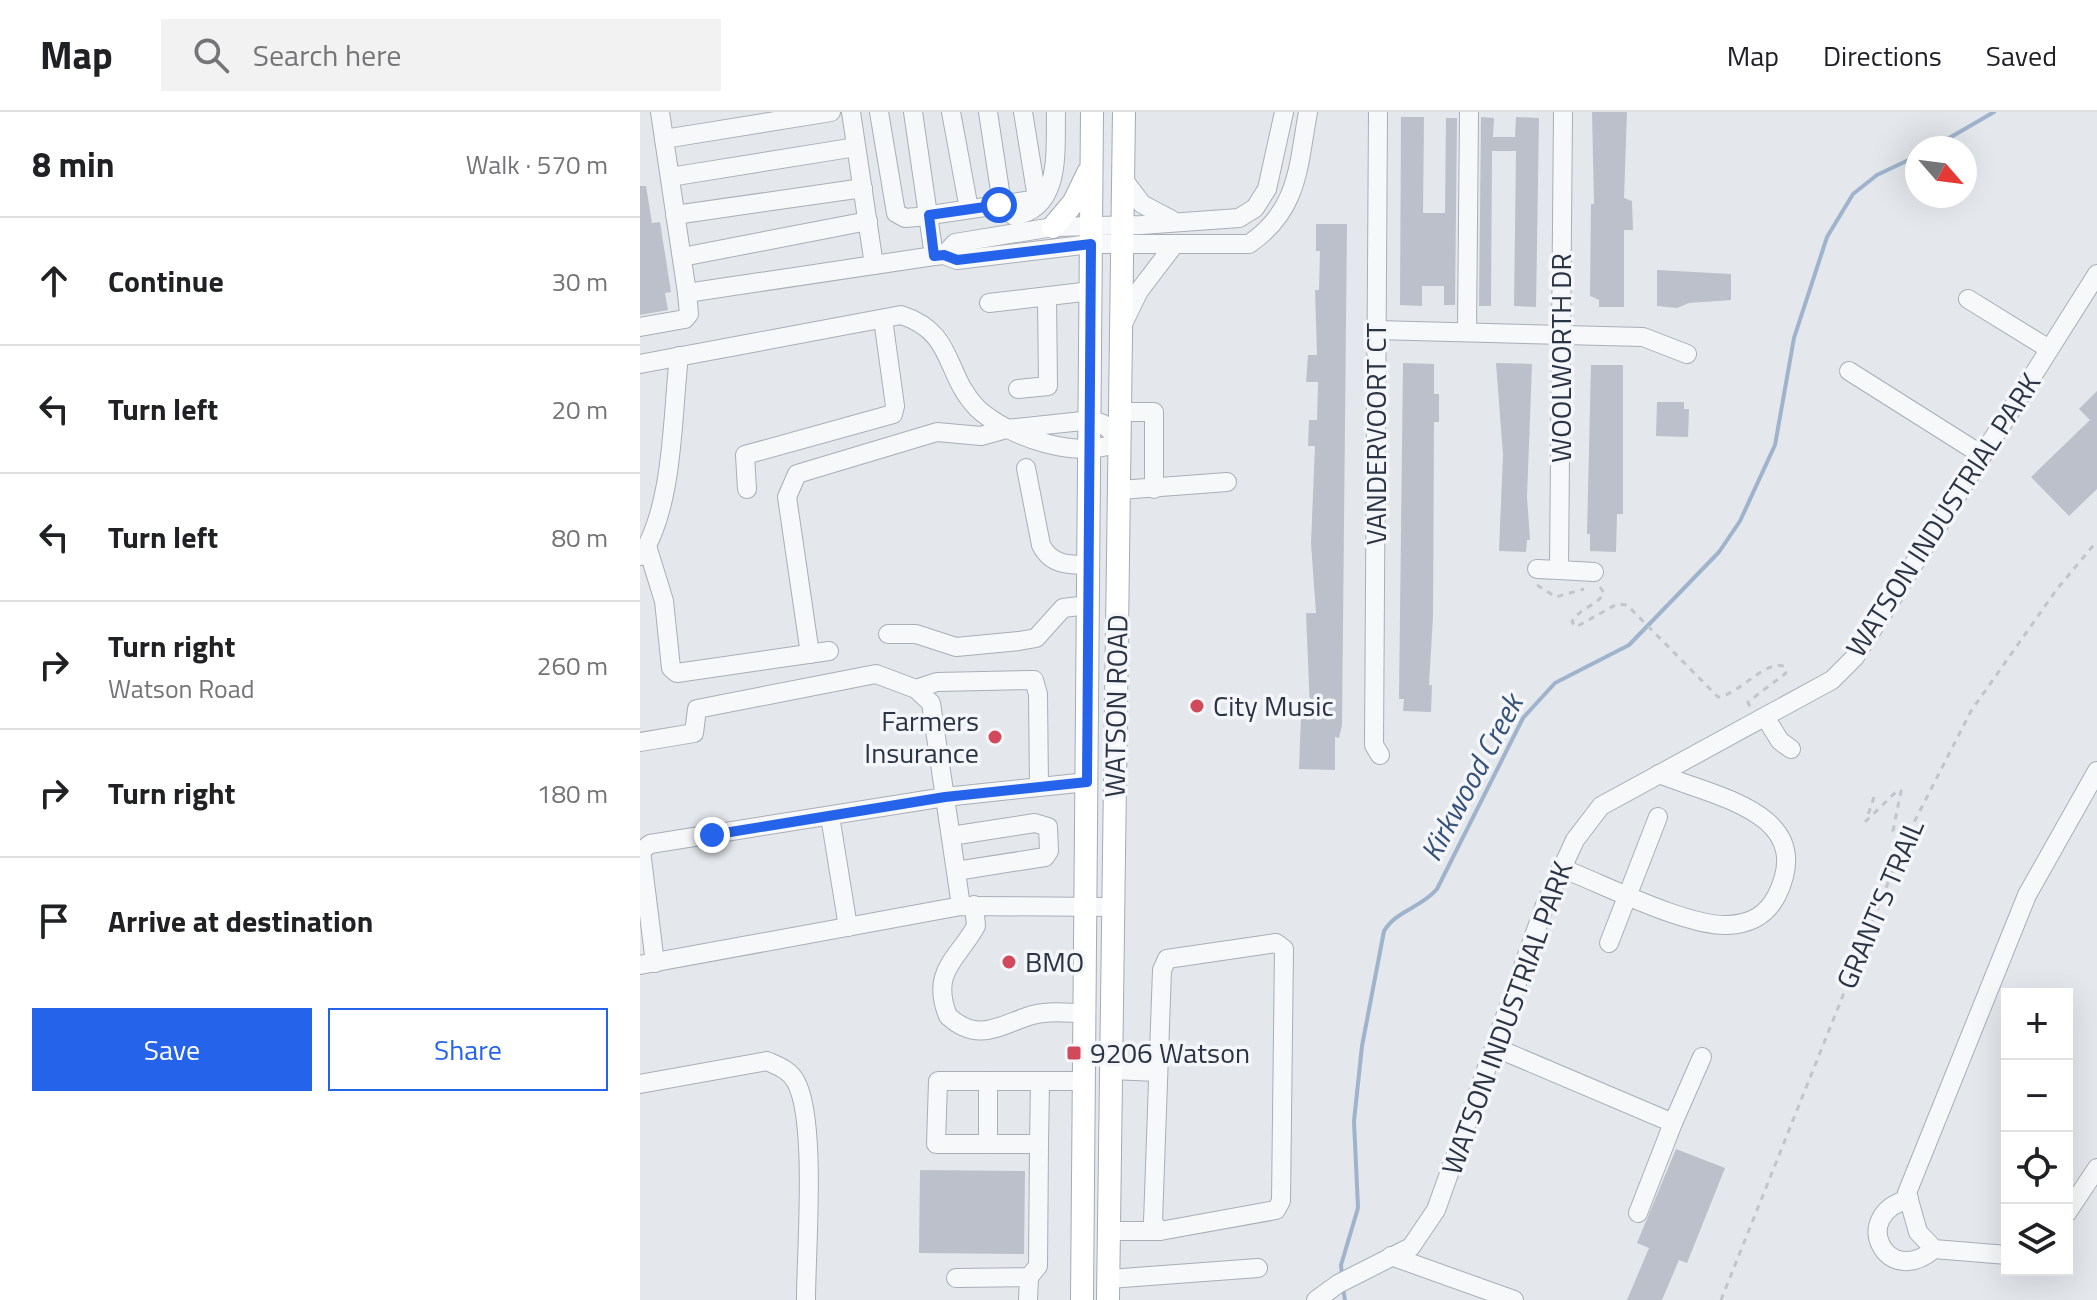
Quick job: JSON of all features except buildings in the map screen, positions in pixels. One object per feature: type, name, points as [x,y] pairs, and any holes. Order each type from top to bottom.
[{"type":"main road","name":"WATSON ROAD","points":[[1082,1300],[1092,450],[1092,112]]},
{"type":"main road","name":"WATSON ROAD","points":[[1109,1289],[1124,112]]},
{"type":"main road","points":[[1053,227],[1074,202],[1091,164]]},
{"type":"street","points":[[640,327],[685,319],[689,314],[660,112]]},
{"type":"street","points":[[664,139],[831,112]]},
{"type":"street","points":[[851,112],[874,265]]},
{"type":"street","points":[[879,112],[896,213],[905,218],[1001,205]]},
{"type":"street","points":[[913,112],[929,215],[939,255]]},
{"type":"street","points":[[951,112],[969,209]]},
{"type":"street","points":[[988,112],[1001,205],[1014,216],[1031,213],[1052,183],[1056,112]]},
{"type":"street","points":[[1023,112],[1041,196]]},
{"type":"street","points":[[687,293],[939,255],[957,260],[1091,234],[1122,233],[1175,221],[1239,218],[1255,208],[1267,189],[1284,112]]},
{"type":"street","points":[[1122,233],[1174,245],[1249,244],[1268,231],[1284,211],[1295,187],[1308,112]]},
{"type":"street","name":"VANDERVOORT CT","points":[[1378,112],[1374,745],[1380,755]]},
{"type":"street","points":[[1467,332],[1469,112]]},
{"type":"street","name":"WOOLWORTH DR","points":[[1559,570],[1563,112]]},
{"type":"street","points":[[670,177],[856,147]]},
{"type":"street","points":[[1123,179],[1142,204],[1175,221]]},
{"type":"street","points":[[675,215],[863,188]]},
{"type":"street","points":[[1247,213],[1249,244]]},
{"type":"street","points":[[682,257],[868,221]]},
{"type":"street","points":[[939,255],[955,243],[1053,227],[1091,234]]},
{"type":"street","points":[[1122,326],[1139,291],[1174,245]]},
{"type":"street","name":"WATSON INDUSTRIAL PARK","points":[[1316,1300],[1345,1281],[1411,1247],[1436,1210],[1561,868],[1575,840],[1601,806],[1832,680],[1855,657],[2097,274]]},
{"type":"street","points":[[989,303],[1091,291]]},
{"type":"street","points":[[1018,389],[1048,386],[1047,297]]},
{"type":"street","points":[[1968,299],[2049,349]]},
{"type":"street","points":[[640,364],[679,356],[901,315],[932,330],[975,406],[1006,429],[1071,450],[1107,449],[1121,440],[1103,424],[1092,420],[1006,429],[969,437],[937,432],[797,474],[787,497],[820,653],[677,673],[671,668],[664,601],[644,552],[664,494],[679,356]]},
{"type":"street","points":[[747,489],[745,455],[893,414],[895,406],[883,319]]},
{"type":"street","points":[[1376,330],[1643,337],[1687,354]]},
{"type":"street","points":[[1849,371],[1982,455]]},
{"type":"street","points":[[1121,412],[1154,412],[1154,489]]},
{"type":"street","points":[[1026,468],[1046,555],[1066,565],[1089,565]]},
{"type":"street","points":[[1120,490],[1227,482]]},
{"type":"street","points":[[1537,569],[1594,572]]},
{"type":"street","points":[[888,634],[906,632],[956,647],[1019,641],[1036,638],[1063,608],[1088,605]]},
{"type":"street","points":[[640,742],[694,733],[697,709],[876,674],[916,689],[931,703],[956,871],[976,926],[954,953],[944,978],[948,1016],[967,1028],[985,1031],[1002,1029],[1030,1015],[1085,1013]]},
{"type":"street","points":[[916,689],[937,682],[1034,680],[1038,685],[1039,787]]},
{"type":"street","points":[[1765,717],[1780,741],[1791,749]]},
{"type":"street","points":[[1934,1249],[1918,1232],[1907,1193],[2027,895],[2091,791],[2097,771]]},
{"type":"street","points":[[1561,868],[1698,922],[1731,925],[1757,919],[1768,910],[1789,865],[1787,846],[1779,830],[1757,813],[1659,774]]},
{"type":"street","points":[[1087,782],[945,797],[650,844],[641,851],[648,964],[967,906],[1113,907]]},
{"type":"street","points":[[830,816],[848,927]]},
{"type":"street","points":[[1609,943],[1633,896],[1658,817]]},
{"type":"street","points":[[951,836],[1035,823],[1048,827],[1049,851],[1045,857],[956,871]]},
{"type":"street","points":[[1109,1231],[1160,1231],[1276,1210],[1281,1201],[1284,949],[1276,943],[1167,959],[1162,970],[1153,1222],[1160,1231]]},
{"type":"street","points":[[1494,1047],[1673,1123]]},
{"type":"street","points":[[1638,1213],[1702,1057]]},
{"type":"street","points":[[640,1084],[767,1061],[785,1069],[796,1080],[807,1111],[806,1300]]},
{"type":"street","points":[[1111,1070],[1158,1072]]},
{"type":"street","points":[[1039,1144],[936,1144],[938,1081],[1085,1081]]},
{"type":"street","points":[[988,1081],[988,1144]]},
{"type":"street","points":[[1028,1300],[1029,1277],[1038,1266],[1040,1081]]},
{"type":"street","points":[[2073,1204],[2097,1168]]},
{"type":"street","points":[[1909,1199],[1894,1203],[1882,1214],[1877,1229],[1879,1243],[1896,1260],[1916,1262],[1934,1249],[2001,1255]]},
{"type":"street","points":[[1391,1256],[1514,1300]]},
{"type":"street","points":[[1109,1289],[1258,1268]]},
{"type":"street","points":[[956,1278],[1029,1277]]},
{"type":"path","name":"GRANT'S TRAIL","points":[[1721,1300],[1906,838],[1987,686],[2057,589],[2097,541]]},
{"type":"path","points":[[1537,569],[1532,574],[1533,581],[1556,597],[1601,587],[1604,593],[1601,599],[1574,617],[1572,622],[1576,627],[1617,604],[1627,605],[1718,697],[1747,684],[1771,667],[1784,666],[1786,673],[1748,702],[1750,707],[1765,717]]},
{"type":"path","points":[[1874,797],[1866,821],[1898,790],[1901,791],[1893,831],[1906,838]]},
{"type":"waterway","name":"Kirkwood Creek","points":[[1953,136],[1994,112]]},
{"type":"waterway","name":"Kirkwood Creek","points":[[1342,1276],[1341,1265],[1358,1208],[1354,1121],[1362,1046],[1384,931],[1396,918],[1437,889],[1523,718],[1555,683],[1629,645],[1719,552],[1740,521],[1775,445],[1794,338],[1827,237],[1853,194],[1877,175],[1905,162]]},
{"type":"waterway","name":"Kirkwood Creek","points":[[1343,1289],[1345,1300]]},
{"type":"place","name":"City Music","points":[[1197,706]]},
{"type":"place","name":"Farmers Insurance","points":[[995,737]]},
{"type":"place","name":"BMO","points":[[1009,962]]},
{"type":"place","name":"9206 Watson","points":[[1074,1053]]},
{"type":"route","points":[[712,835],[945,797],[1087,782],[1092,450],[1091,244],[957,260],[944,255],[934,256],[929,215],[999,205]]}]
